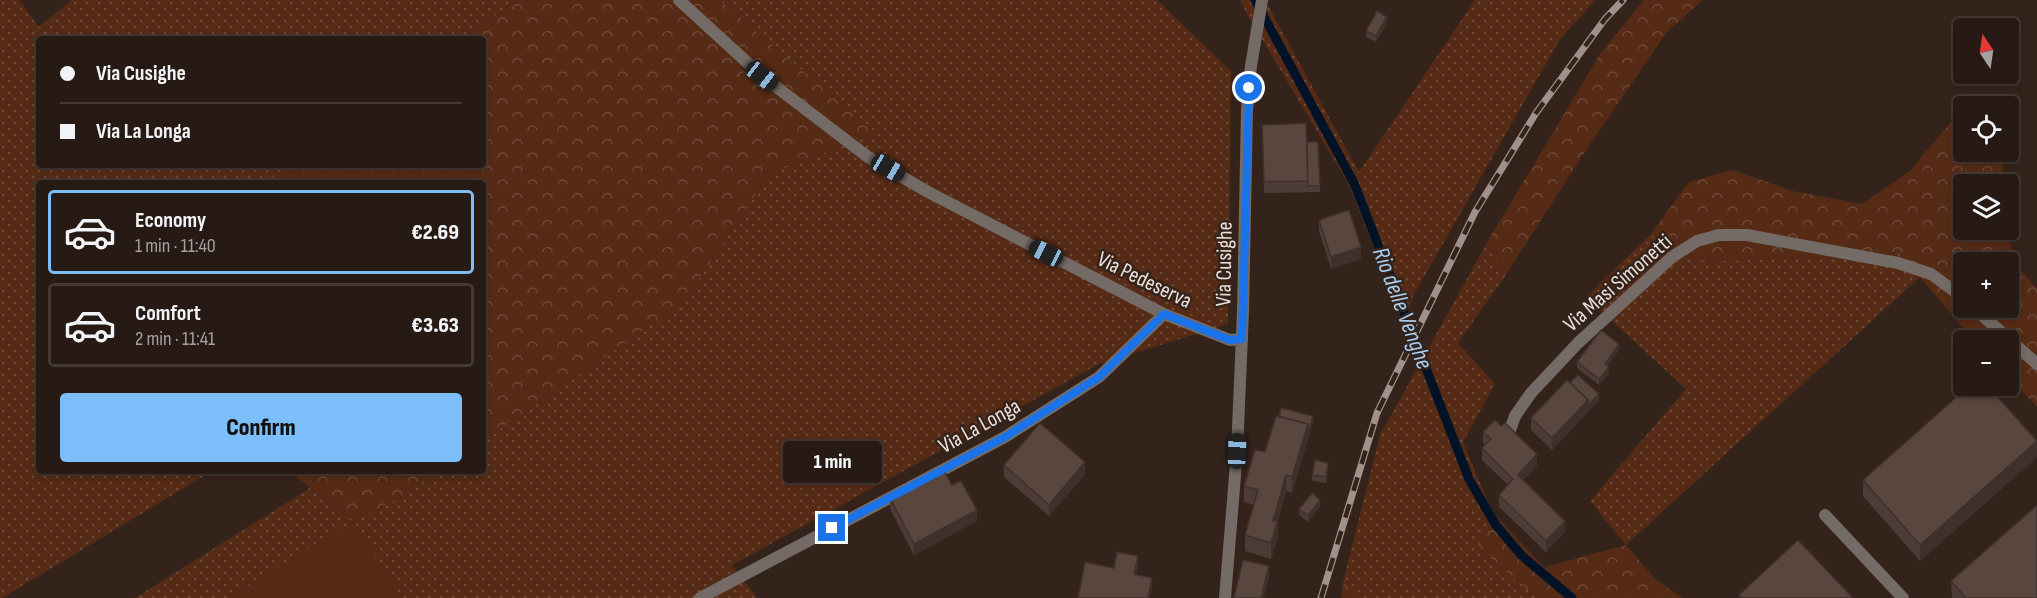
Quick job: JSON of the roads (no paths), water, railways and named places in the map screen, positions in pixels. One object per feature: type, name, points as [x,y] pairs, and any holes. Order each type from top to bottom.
[{"type":"street","name":"Via Pedeserva","points":[[679,0],[762,76],[868,157],[928,192],[1164,314],[1230,340],[1242,339]]},
{"type":"street","name":"Via Cusighe","points":[[1226,598],[1237,451],[1242,339],[1247,110],[1251,66],[1262,0]]},
{"type":"street","name":"Via Masi Simonetti","points":[[1508,436],[1515,416],[1531,393],[1578,343],[1672,256],[1697,241],[1719,235],[1747,235],[1898,263],[1931,274],[1953,290]]},
{"type":"street","name":"Via La Longa","points":[[700,598],[1005,437],[1099,377],[1164,314]]},
{"type":"street","points":[[1985,318],[2037,364]]},
{"type":"street","points":[[1825,515],[1903,598]]},
{"type":"waterway","name":"Rio delle Venghe","points":[[1255,0],[1354,183],[1469,479],[1495,524],[1521,555],[1572,598]]},
{"type":"railway","points":[[1321,598],[1377,413],[1475,212],[1536,113],[1605,19],[1623,0]]}]
